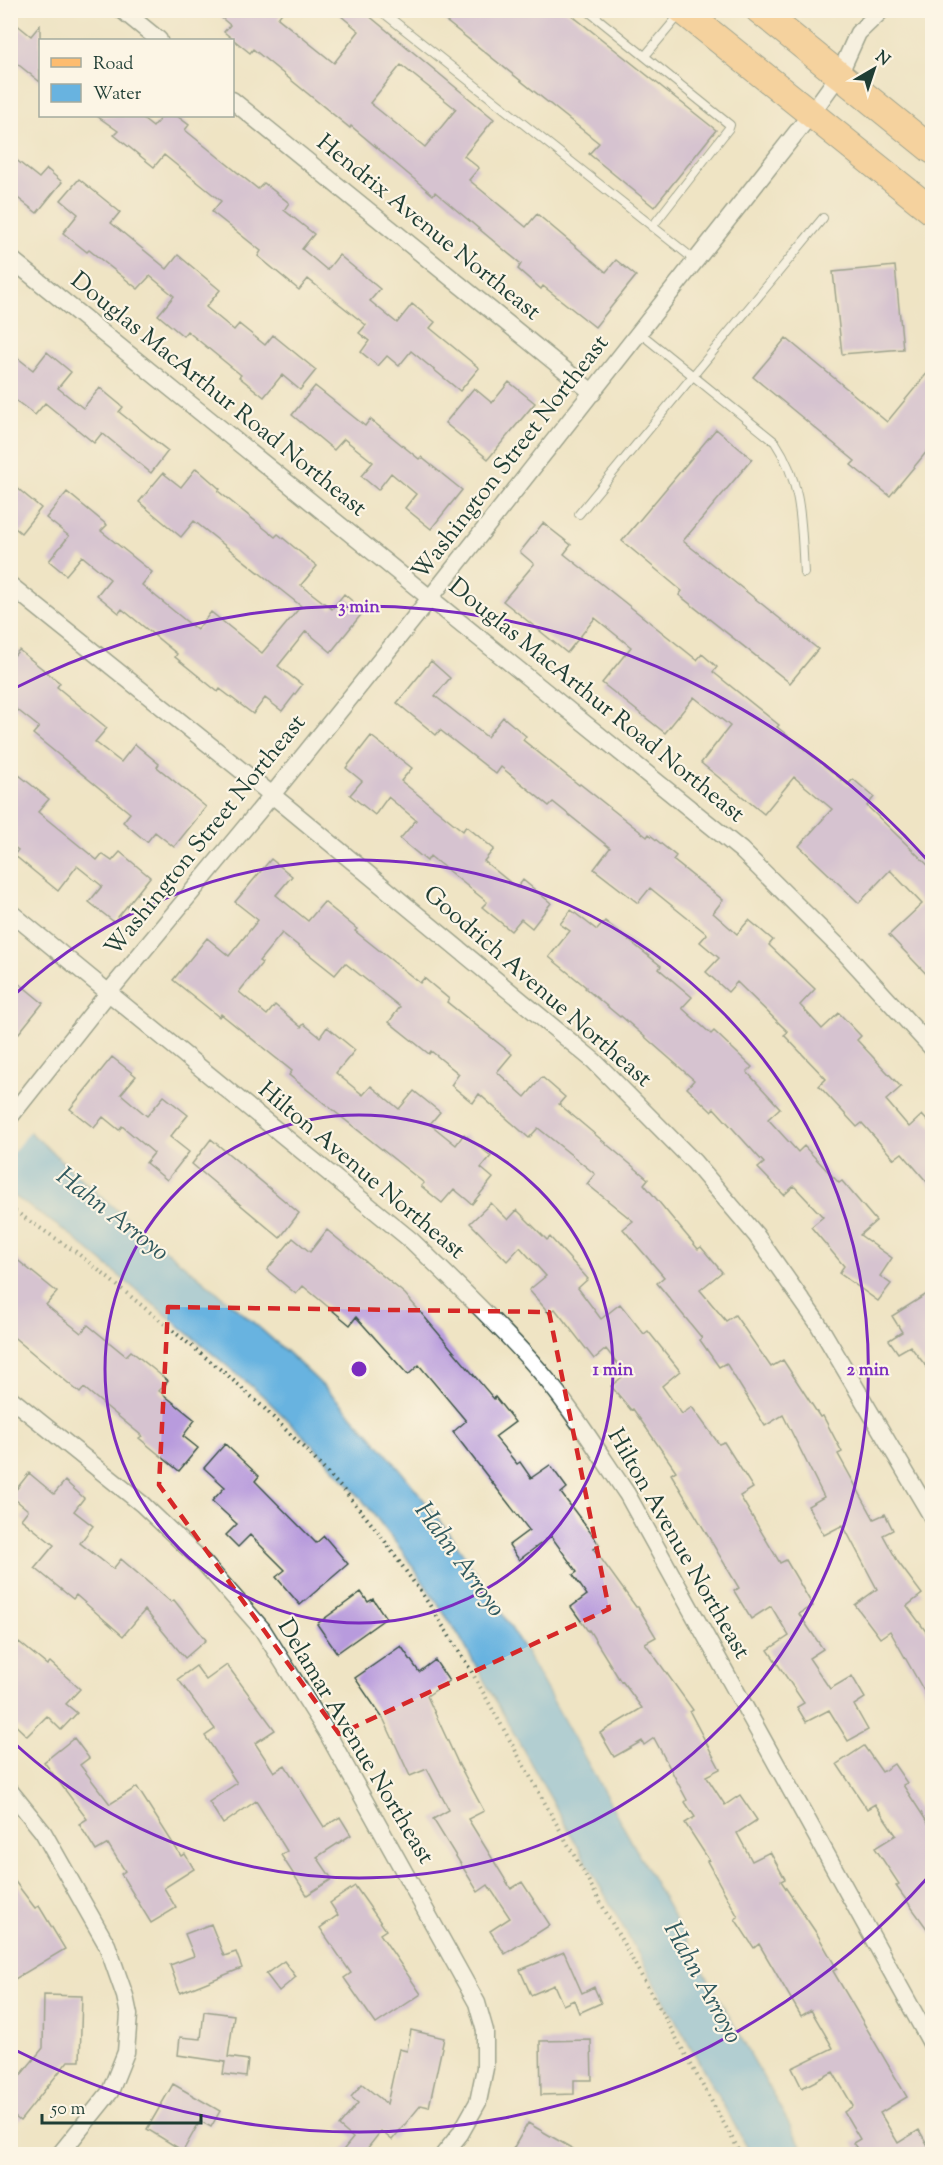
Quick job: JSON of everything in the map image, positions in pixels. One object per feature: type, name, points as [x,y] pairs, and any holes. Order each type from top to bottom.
[{"type":"main road","points":[[759,10],[933,150]]},
{"type":"main road","points":[[682,11],[933,211]]},
{"type":"street","points":[[122,10],[158,39]]},
{"type":"street","name":"Washington Street Northeast","points":[[13,1114],[109,992],[272,795],[593,393],[811,114],[839,75],[858,33],[882,10]]},
{"type":"street","name":"Hendrix Avenue Northeast","points":[[234,102],[593,393]]},
{"type":"street","name":"Douglas MacArthur Road Northeast","points":[[10,258],[741,850],[845,953],[933,1048]]},
{"type":"street","name":"Goodrich Avenue Northeast","points":[[10,585],[272,795],[594,1061],[694,1162],[756,1235],[817,1322],[933,1517]]},
{"type":"street","name":"Hilton Avenue Northeast","points":[[10,912],[412,1241],[532,1362],[582,1428],[627,1494],[933,2045]]},
{"type":"street","name":"Delamar Avenue Northeast","points":[[10,1398],[142,1504],[204,1563],[262,1629],[326,1731],[477,2003],[485,2031],[485,2068],[478,2102],[460,2134],[444,2154]]},
{"type":"street","points":[[10,1791],[43,1832],[107,1945],[125,1996],[129,2015],[126,2052],[110,2092],[60,2154]]},
{"type":"lane","points":[[380,10],[696,262]]},
{"type":"lane","points":[[586,10],[730,125],[652,227]]},
{"type":"lane","points":[[645,57],[682,11]]},
{"type":"lane","points":[[579,514],[823,218]]},
{"type":"lane","points":[[640,333],[775,442],[784,455],[799,497],[804,573]]},
{"type":"path","points":[[10,1208],[76,1252],[257,1401],[333,1479],[379,1533],[429,1604],[470,1669],[741,2154]]},
{"type":"highlighted area","points":[[168,1307],[549,1312],[609,1609],[339,1734],[159,1485]]},
{"type":"water","name":"Hahn Arroyo","points":[[10,1115],[98,1194],[224,1298],[316,1379],[397,1465],[444,1526],[528,1656],[806,2154],[751,2154],[458,1634],[403,1552],[361,1498],[310,1442],[262,1395],[68,1233],[11,1194]]},
{"type":"pier","points":[[10,1112],[32,1128],[11,1155]]},
{"type":"building","points":[[212,10],[284,10],[278,18],[334,63],[359,31],[334,10],[362,10],[494,119],[464,156],[479,168],[469,180],[526,227],[537,214],[606,272],[616,260],[636,276],[595,327],[543,286],[541,289],[518,269],[521,264],[435,192],[433,195],[351,126],[350,128],[253,49],[250,53],[224,32],[230,25]],"holes":[[[401,65],[456,109],[425,147],[370,103]]]},
{"type":"building","points":[[432,10],[565,10],[716,130],[654,207],[589,154],[599,143]]},
{"type":"building","points":[[10,19],[31,36],[40,25],[39,81],[10,58]]},
{"type":"building","points":[[98,117],[140,117],[153,127],[161,117],[178,117],[189,125],[185,130],[258,189],[264,183],[289,203],[284,210],[314,234],[302,249],[327,270],[339,255],[380,289],[370,301],[397,323],[412,304],[435,322],[430,328],[479,368],[460,391],[411,351],[399,366],[387,356],[378,366],[361,352],[369,341],[359,333],[366,325],[308,279],[299,290],[258,256],[261,251],[212,212],[221,201],[164,155],[154,167],[114,135],[118,131]]},
{"type":"building","points":[[10,155],[39,178],[47,169],[62,182],[37,213],[10,192]]},
{"type":"building","points":[[79,179],[120,212],[111,223],[167,269],[178,255],[220,290],[206,307],[234,330],[239,324],[265,345],[273,335],[316,370],[300,390],[282,375],[264,397],[187,331],[183,336],[158,315],[174,296],[150,276],[138,289],[89,250],[87,252],[63,233],[78,214],[61,200]]},
{"type":"building","points":[[895,266],[903,349],[842,354],[833,272]]},
{"type":"building","points":[[786,338],[887,422],[933,366],[933,444],[890,496],[851,465],[855,461],[753,377]]},
{"type":"building","points":[[10,352],[33,370],[47,352],[71,372],[58,388],[83,408],[100,388],[123,407],[119,412],[168,451],[151,473],[102,433],[94,443],[45,403],[35,415],[10,396]]},
{"type":"building","points":[[509,382],[535,403],[488,459],[445,423],[474,388],[492,403]]},
{"type":"building","points":[[315,386],[365,426],[370,419],[462,490],[431,529],[405,508],[416,494],[391,473],[378,490],[361,476],[373,462],[344,439],[334,450],[292,415]]},
{"type":"building","points":[[716,429],[752,459],[683,541],[818,649],[790,683],[679,595],[682,591],[622,541]]},
{"type":"building","points":[[196,468],[220,489],[218,491],[275,537],[278,534],[317,566],[301,585],[332,609],[344,594],[364,611],[331,652],[306,631],[278,666],[302,685],[282,711],[265,698],[253,714],[220,689],[218,692],[175,657],[177,654],[122,609],[119,613],[97,595],[110,579],[82,556],[66,575],[49,561],[69,536],[46,518],[67,492],[107,525],[101,531],[152,572],[142,585],[197,630],[211,612],[262,653],[301,606],[194,521],[181,537],[139,502],[163,473],[181,487]]},
{"type":"building","points":[[10,482],[41,508],[21,533],[10,524]]},
{"type":"building","points":[[543,523],[571,545],[564,554],[697,660],[702,654],[717,667],[713,672],[848,785],[853,779],[874,797],[867,806],[933,870],[933,981],[889,935],[922,904],[890,870],[859,903],[799,846],[832,809],[794,777],[764,814],[701,763],[730,726],[694,697],[665,733],[602,683],[631,647],[595,618],[567,653],[503,601],[534,564],[520,552]]},
{"type":"building","points":[[19,650],[60,683],[57,687],[107,728],[95,742],[121,762],[135,744],[159,764],[157,767],[206,807],[174,847],[155,832],[147,842],[123,822],[130,813],[33,734],[39,727],[10,704],[10,660]]},
{"type":"building","points":[[431,661],[450,678],[435,696],[487,737],[503,717],[526,736],[523,740],[579,785],[647,837],[649,834],[676,856],[673,860],[723,900],[713,913],[737,934],[749,920],[773,940],[769,945],[815,989],[800,1005],[822,1029],[839,1013],[861,1036],[857,1040],[901,1087],[886,1100],[909,1127],[922,1115],[933,1127],[933,1189],[902,1153],[894,1159],[862,1123],[857,1127],[819,1086],[826,1079],[784,1035],[788,1032],[737,982],[728,992],[706,972],[719,958],[700,942],[707,934],[650,888],[638,903],[594,869],[610,848],[553,802],[549,806],[501,767],[496,774],[440,730],[436,735],[397,703]]},
{"type":"building","points":[[371,736],[412,768],[401,781],[463,831],[466,826],[494,849],[484,861],[517,888],[523,880],[551,903],[532,928],[521,919],[511,931],[482,907],[487,902],[430,856],[427,861],[400,839],[416,820],[388,797],[375,815],[350,795],[362,781],[346,768]]},
{"type":"building","points":[[19,775],[49,799],[38,812],[97,860],[102,854],[112,861],[120,852],[150,877],[114,922],[89,902],[102,886],[77,866],[58,891],[14,855],[18,850],[10,844],[10,786]]},
{"type":"building","points":[[271,859],[292,876],[276,895],[308,921],[324,902],[357,929],[355,931],[420,983],[424,978],[449,999],[447,1002],[512,1054],[497,1072],[525,1097],[542,1077],[565,1097],[559,1104],[648,1179],[644,1184],[698,1249],[701,1247],[722,1272],[700,1290],[726,1321],[735,1315],[771,1367],[783,1360],[820,1417],[823,1416],[842,1452],[838,1454],[874,1519],[885,1514],[893,1530],[883,1535],[898,1562],[922,1594],[907,1606],[933,1641],[933,1707],[890,1631],[880,1638],[855,1605],[877,1589],[843,1525],[824,1535],[808,1506],[824,1497],[783,1415],[765,1426],[726,1363],[719,1367],[700,1340],[702,1338],[657,1283],[664,1277],[623,1229],[633,1221],[587,1184],[595,1174],[538,1128],[529,1138],[479,1094],[473,1103],[451,1085],[459,1074],[431,1051],[429,1054],[389,1022],[400,1007],[345,963],[335,975],[282,933],[259,961],[262,963],[239,992],[267,1015],[275,1005],[301,1027],[304,1024],[320,1037],[327,1027],[355,1050],[336,1073],[363,1095],[371,1086],[399,1109],[414,1091],[440,1112],[430,1124],[456,1145],[464,1134],[491,1156],[481,1168],[493,1178],[472,1204],[454,1189],[442,1203],[421,1186],[424,1183],[289,1075],[292,1071],[221,1014],[219,1017],[173,980],[207,938],[229,956],[258,920],[235,902]]},
{"type":"building","points":[[571,910],[597,930],[605,921],[661,966],[659,969],[692,997],[682,1008],[711,1034],[714,1031],[752,1067],[747,1072],[780,1108],[768,1119],[798,1152],[804,1146],[839,1183],[842,1181],[876,1221],[860,1235],[892,1258],[880,1276],[891,1284],[878,1301],[839,1273],[844,1266],[811,1227],[823,1217],[794,1186],[784,1195],[758,1168],[764,1163],[714,1108],[711,1111],[687,1088],[694,1080],[549,957],[570,931],[560,924]]},
{"type":"building","points":[[20,984],[43,1003],[10,1044],[10,995]]},
{"type":"building","points":[[112,1057],[136,1076],[121,1094],[147,1116],[164,1096],[188,1115],[170,1137],[189,1152],[167,1180],[146,1163],[154,1153],[122,1126],[119,1130],[103,1117],[94,1128],[70,1109]]},
{"type":"building","points":[[211,1139],[299,1213],[280,1238],[192,1164]]},
{"type":"building","points":[[491,1203],[508,1220],[517,1210],[547,1240],[550,1237],[588,1279],[578,1288],[601,1319],[620,1304],[644,1334],[648,1331],[680,1371],[662,1386],[682,1414],[692,1407],[719,1444],[724,1442],[753,1488],[740,1496],[780,1563],[786,1560],[813,1606],[799,1614],[823,1649],[809,1658],[830,1689],[852,1676],[865,1698],[854,1705],[868,1730],[848,1741],[829,1710],[806,1722],[797,1707],[804,1703],[768,1650],[789,1636],[771,1606],[751,1619],[734,1591],[739,1588],[671,1474],[676,1471],[633,1409],[631,1410],[611,1386],[626,1374],[606,1349],[594,1359],[555,1309],[549,1313],[529,1290],[546,1276],[520,1247],[507,1261],[470,1223]]},
{"type":"building","points":[[327,1230],[405,1294],[494,1399],[495,1397],[515,1422],[495,1437],[517,1464],[520,1462],[531,1478],[550,1465],[567,1488],[561,1493],[600,1545],[594,1549],[638,1607],[656,1637],[645,1643],[693,1710],[690,1712],[720,1769],[706,1776],[725,1805],[740,1795],[757,1820],[737,1833],[752,1861],[770,1852],[785,1879],[781,1881],[817,1934],[837,1969],[833,1971],[907,2097],[880,2113],[898,2143],[919,2130],[933,2154],[861,2154],[853,2143],[860,2139],[844,2112],[853,2106],[833,2072],[802,2088],[792,2068],[833,2048],[811,2010],[801,2016],[759,1944],[754,1948],[735,1919],[738,1917],[707,1861],[709,1860],[685,1823],[695,1817],[685,1802],[687,1800],[654,1738],[644,1745],[642,1741],[614,1757],[600,1733],[642,1708],[621,1682],[589,1630],[571,1607],[587,1595],[573,1575],[577,1572],[551,1536],[519,1560],[509,1545],[529,1530],[453,1432],[466,1421],[419,1365],[408,1375],[356,1317],[350,1325],[303,1286],[296,1294],[267,1270],[293,1238],[310,1252]]},
{"type":"building","points":[[10,1254],[57,1292],[46,1305],[81,1333],[88,1325],[126,1356],[131,1351],[168,1381],[159,1391],[195,1420],[183,1436],[198,1448],[179,1471],[139,1438],[142,1436],[84,1388],[80,1393],[10,1334]]},
{"type":"building","points":[[933,1290],[933,1375],[910,1346],[898,1353],[889,1340],[902,1332],[892,1316]]},
{"type":"building","points":[[225,1444],[259,1476],[255,1481],[316,1543],[324,1536],[348,1564],[300,1605],[276,1577],[285,1570],[250,1535],[238,1547],[226,1535],[237,1524],[212,1501],[225,1487],[204,1468]]},
{"type":"building","points":[[29,1473],[54,1494],[65,1481],[84,1498],[74,1511],[93,1526],[80,1543],[113,1569],[121,1559],[171,1602],[174,1600],[206,1640],[185,1658],[145,1610],[123,1636],[76,1595],[73,1599],[35,1568],[54,1545],[21,1519],[28,1510],[11,1496]]},
{"type":"building","points":[[361,1592],[368,1602],[373,1599],[386,1618],[337,1653],[317,1624]]},
{"type":"building","points":[[19,1642],[47,1665],[50,1662],[80,1689],[66,1704],[77,1713],[61,1730],[47,1716],[27,1736],[10,1720],[10,1653]]},
{"type":"building","points":[[401,1646],[419,1672],[435,1660],[449,1681],[427,1696],[458,1763],[484,1811],[468,1819],[511,1889],[522,1882],[550,1925],[505,1954],[490,1931],[510,1918],[488,1885],[478,1892],[433,1819],[449,1810],[427,1769],[410,1776],[384,1720],[355,1678]]},
{"type":"building","points":[[227,1665],[275,1730],[255,1743],[274,1772],[285,1765],[324,1827],[340,1817],[351,1835],[317,1857],[332,1879],[307,1895],[281,1855],[287,1851],[256,1801],[223,1824],[209,1802],[237,1783],[205,1736],[215,1729],[178,1679],[196,1666],[206,1680]]},
{"type":"building","points":[[74,1738],[89,1758],[80,1765],[110,1804],[137,1787],[181,1856],[185,1854],[194,1869],[164,1888],[176,1908],[151,1923],[121,1874],[125,1871],[108,1844],[96,1851],[79,1824],[87,1819],[44,1762]]},
{"type":"building","points":[[864,1746],[882,1772],[894,1764],[907,1783],[903,1785],[933,1831],[933,1937],[896,1886],[899,1884],[875,1848],[896,1835],[875,1804],[867,1809],[837,1764]]},
{"type":"building","points":[[10,1875],[35,1908],[39,1906],[65,1949],[10,1982]]},
{"type":"building","points":[[355,1886],[386,1930],[380,1934],[421,1994],[376,2024],[344,1978],[351,1973],[320,1928],[338,1915],[330,1903]]},
{"type":"building","points":[[211,1924],[224,1956],[236,1952],[242,1968],[180,1993],[170,1965],[194,1956],[185,1934]]},
{"type":"building","points":[[564,1952],[582,1993],[594,1987],[601,2003],[579,2013],[574,2000],[563,2005],[554,1985],[531,1995],[520,1970]]},
{"type":"building","points":[[284,1961],[296,1977],[279,1991],[266,1974]]},
{"type":"building","points":[[44,1995],[82,1996],[80,2061],[68,2061],[20,2121],[10,2113],[10,2088],[43,2048]]},
{"type":"building","points":[[204,2011],[234,2015],[228,2057],[248,2060],[246,2077],[223,2074],[225,2062],[178,2055],[180,2037],[201,2039]]},
{"type":"building","points":[[411,2030],[444,2038],[429,2107],[421,2105],[392,2140],[381,2131],[363,2154],[340,2154],[353,2138],[339,2126],[358,2103],[351,2097],[362,2084],[387,2104],[399,2049],[407,2051]]},
{"type":"building","points":[[591,2040],[592,2080],[574,2080],[574,2094],[541,2095],[540,2041]]},
{"type":"building","points":[[173,2084],[220,2111],[211,2127],[200,2121],[183,2151],[147,2129]]},
{"type":"building","points":[[528,2123],[554,2138],[582,2154],[510,2154]]}]
